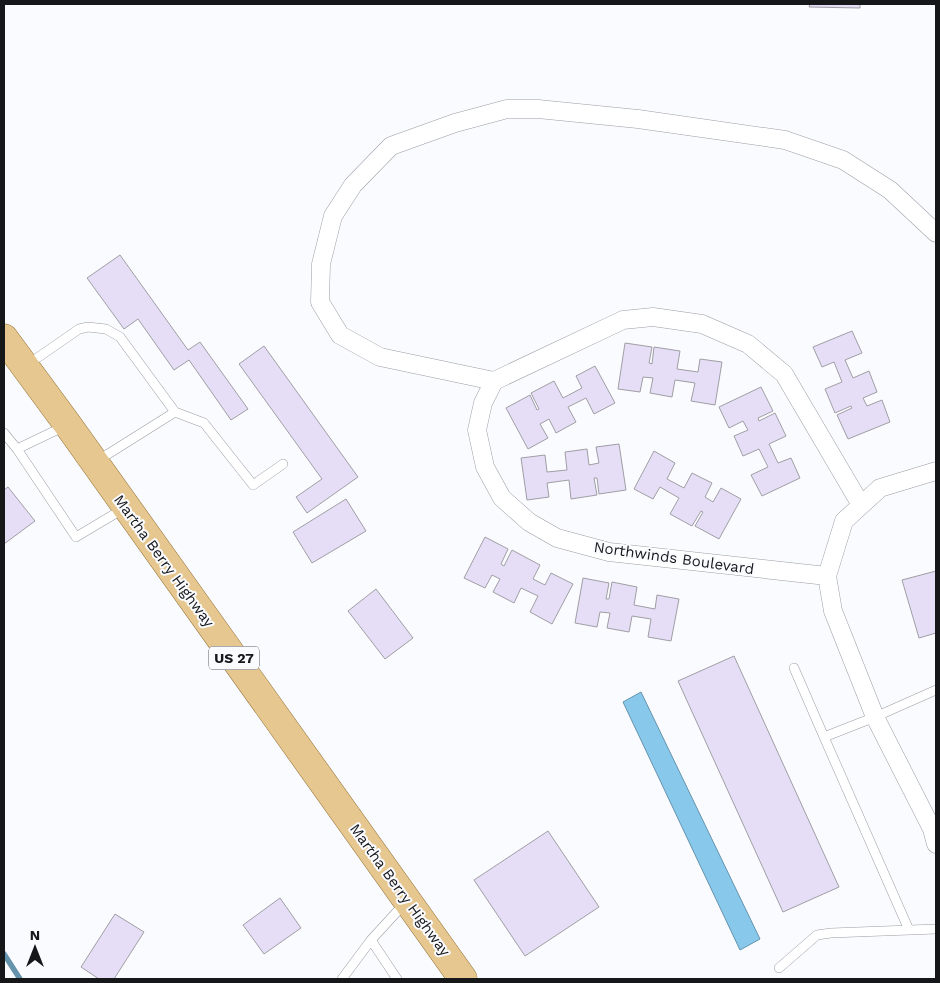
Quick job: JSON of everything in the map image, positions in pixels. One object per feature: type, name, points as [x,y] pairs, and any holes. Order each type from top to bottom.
[{"type":"main road","name":"Martha Berry Highway","points":[[4,338],[463,979]]},
{"type":"street","points":[[862,505],[784,374],[748,344],[702,324],[653,317],[624,320],[494,381],[380,357],[340,335],[320,302],[321,264],[333,216],[353,184],[391,146],[455,123],[507,109],[538,109],[638,119],[785,140],[844,160],[890,190],[936,233]]},
{"type":"street","name":"Northwinds Boulevard","points":[[494,381],[482,403],[477,430],[485,466],[502,498],[529,522],[557,538],[609,552],[827,576]]},
{"type":"street","points":[[936,471],[880,488],[844,521],[827,576],[833,611],[875,717],[932,829],[936,844]]},
{"type":"lane","points":[[25,367],[79,329],[88,327],[106,329],[120,337],[175,412],[204,423],[253,485],[283,464]]},
{"type":"lane","points":[[95,463],[175,412]]},
{"type":"lane","points":[[17,449],[68,425]]},
{"type":"lane","points":[[4,433],[17,449],[76,537],[126,507]]},
{"type":"lane","points":[[794,668],[909,930]]},
{"type":"lane","points":[[824,737],[936,690]]},
{"type":"lane","points":[[342,979],[371,940],[407,901]]},
{"type":"lane","points":[[779,968],[817,935],[936,929]]},
{"type":"lane","points":[[371,940],[397,979]]},
{"type":"water","points":[[641,692],[760,939],[740,950],[623,702]]},
{"type":"building","points":[[810,4],[860,4],[860,8],[809,7]]},
{"type":"building","points":[[120,255],[188,350],[200,342],[248,409],[231,420],[189,360],[174,370],[138,319],[124,329],[87,278]]},
{"type":"building","points":[[852,331],[862,353],[845,360],[853,378],[869,371],[877,392],[863,398],[867,406],[882,400],[890,422],[848,439],[837,415],[852,408],[851,406],[835,413],[825,389],[842,382],[834,362],[822,367],[813,347]]},
{"type":"building","points":[[625,343],[652,347],[649,363],[652,364],[654,347],[680,351],[677,369],[698,372],[700,359],[722,362],[715,405],[691,401],[695,383],[675,380],[672,397],[650,393],[653,378],[643,377],[640,392],[618,389]]},
{"type":"building","points":[[264,346],[358,477],[307,513],[296,497],[322,479],[239,364]]},
{"type":"building","points":[[595,366],[615,403],[594,414],[586,398],[568,407],[576,422],[556,433],[549,419],[540,424],[548,438],[528,449],[506,408],[530,395],[537,410],[539,409],[531,393],[554,381],[563,398],[582,388],[576,376]]},
{"type":"building","points":[[761,387],[773,411],[758,418],[759,421],[775,413],[786,436],[769,444],[778,463],[791,458],[800,478],[762,496],[751,475],[768,467],[759,449],[743,456],[734,436],[748,430],[743,421],[729,428],[719,407]]},
{"type":"building","points":[[619,444],[626,490],[599,494],[597,478],[594,478],[597,495],[571,499],[569,480],[547,483],[549,497],[527,500],[521,458],[545,455],[547,472],[567,470],[565,452],[587,449],[589,465],[599,463],[596,447]]},
{"type":"building","points":[[654,451],[675,463],[667,479],[684,488],[692,473],[712,483],[705,497],[713,502],[721,488],[741,499],[719,539],[695,526],[703,512],[701,511],[692,526],[670,514],[679,498],[660,487],[653,499],[634,489]]},
{"type":"building","points":[[8,487],[35,521],[4,544],[4,490]]},
{"type":"building","points":[[346,499],[366,531],[312,563],[293,532]]},
{"type":"building","points":[[485,537],[508,549],[501,564],[504,566],[512,550],[540,565],[533,579],[545,585],[551,573],[573,584],[552,624],[530,612],[538,596],[521,588],[514,603],[493,592],[500,579],[492,575],[485,588],[464,578]]},
{"type":"building","points":[[936,571],[936,633],[919,638],[902,580]]},
{"type":"building","points":[[583,578],[609,583],[606,599],[609,599],[612,582],[637,587],[634,605],[655,609],[657,595],[679,599],[671,641],[648,637],[651,619],[632,616],[629,632],[607,628],[610,613],[600,612],[597,627],[575,623]]},
{"type":"building","points":[[376,589],[413,638],[385,659],[348,611]]},
{"type":"building","points":[[734,656],[839,887],[783,912],[678,681]]},
{"type":"building","points":[[548,831],[599,907],[525,956],[474,880]]},
{"type":"building","points":[[280,898],[301,928],[264,954],[243,925]]},
{"type":"building","points":[[115,914],[144,932],[114,979],[99,979],[81,967]]},
{"type":"waterway","points":[[4,954],[20,979]]}]
